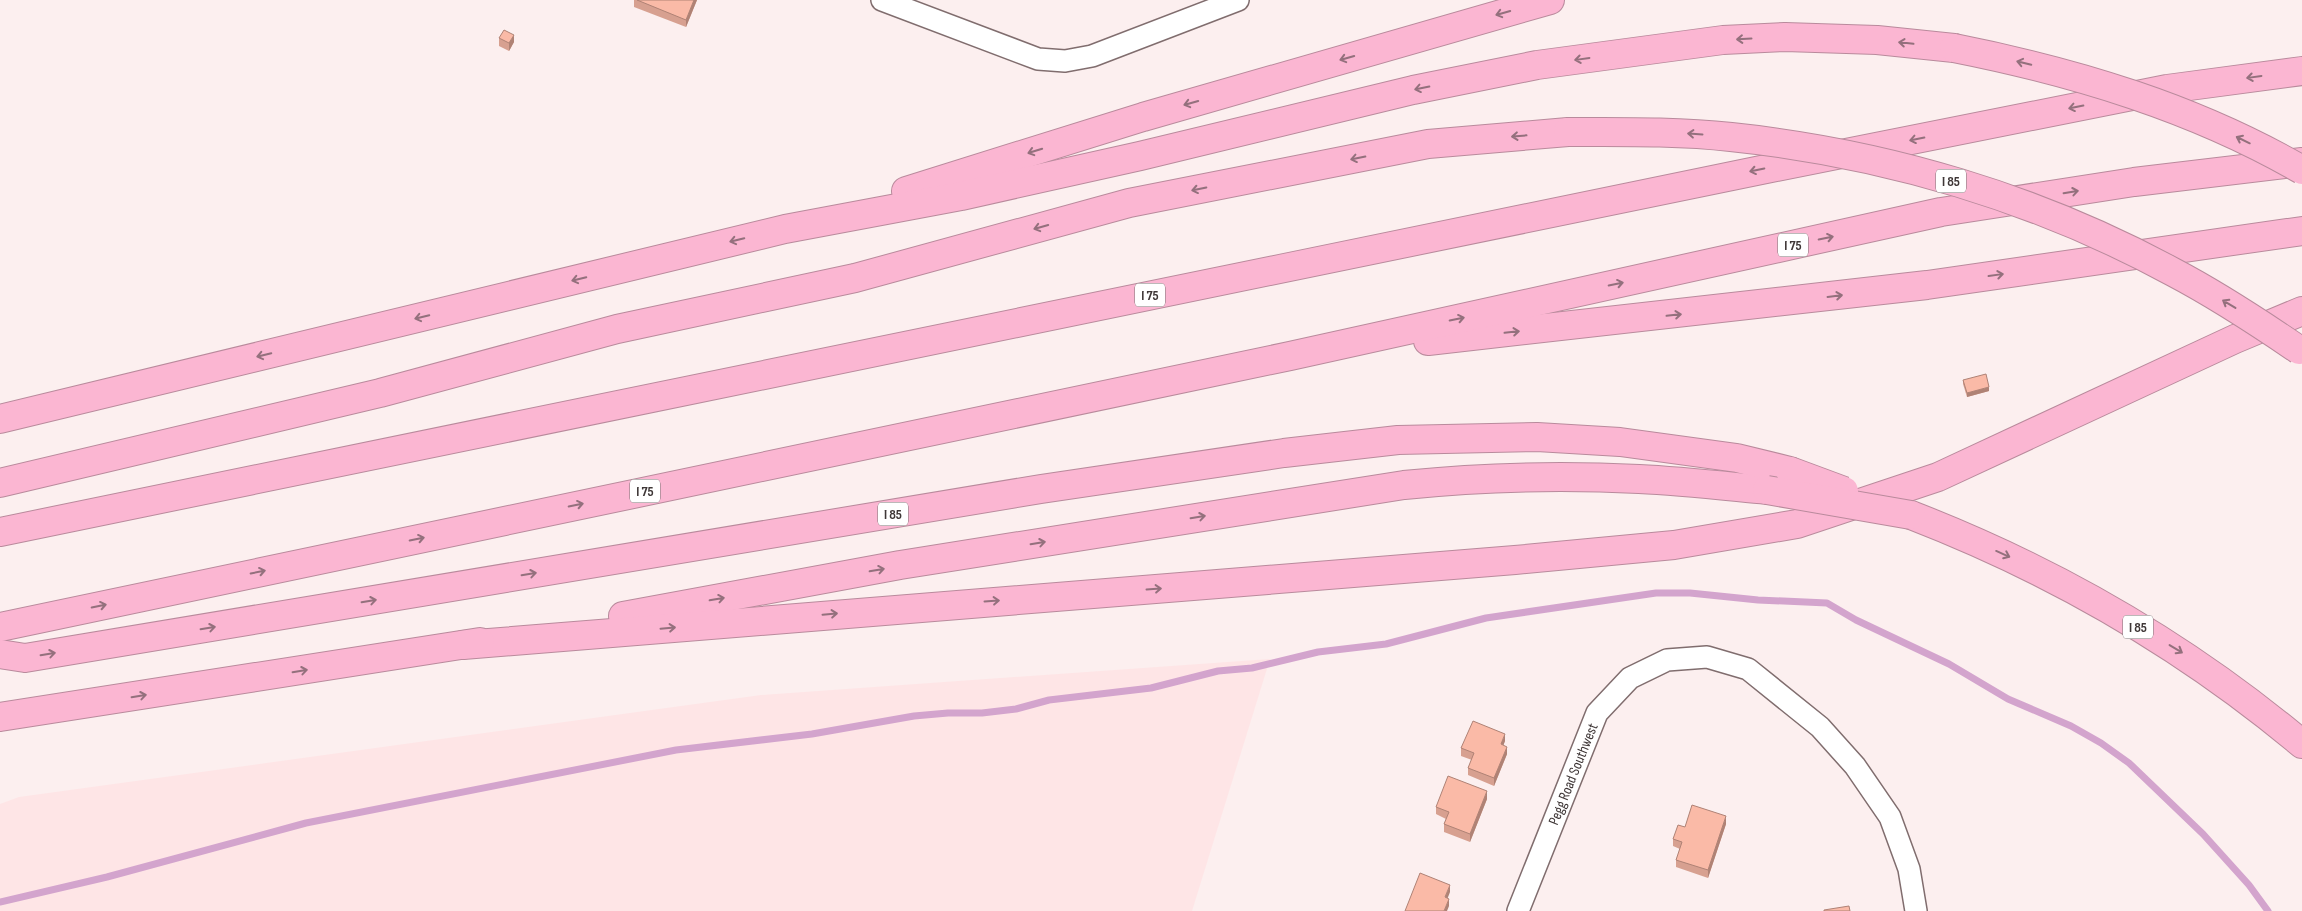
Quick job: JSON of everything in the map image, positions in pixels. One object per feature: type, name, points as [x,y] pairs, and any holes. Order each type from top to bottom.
[{"type":"highway","points":[[785,229],[1143,117],[1550,0]]},
{"type":"highway","points":[[0,419],[785,229],[961,196],[1140,156],[1413,90],[1537,65],[1722,40],[1785,37],[1877,40],[1954,48],[2052,70],[2155,102],[2225,131],[2302,170]]},
{"type":"highway","name":"I 75","points":[[0,532],[1785,165],[2167,89],[2302,71]]},
{"type":"highway","name":"I 85","points":[[0,483],[380,393],[617,329],[855,278],[1130,203],[1428,144],[1568,132],[1668,132],[1731,137],[1815,148],[1900,167],[1982,190],[2044,212],[2096,234],[2172,271],[2232,305],[2300,351]]},
{"type":"highway","name":"I 75","points":[[0,627],[1290,356],[1941,212],[2134,182],[2302,162]]},
{"type":"highway","points":[[1290,356],[1927,285],[2302,232]]},
{"type":"highway","points":[[463,645],[1525,559],[1674,545],[1788,525],[1938,477],[2015,443],[2235,339],[2302,312]]},
{"type":"highway","points":[[0,414],[59,404]]},
{"type":"highway","name":"I 85","points":[[0,654],[25,658],[1041,490],[1284,453],[1398,440],[1537,437],[1620,442],[1737,458],[1790,471],[1959,534],[2032,566],[2104,606],[2191,659],[2257,707],[2302,744]]},
{"type":"highway","points":[[0,717],[463,645],[900,566],[1404,485],[1463,479],[1544,477],[1639,479],[1768,490],[1911,515]]},
{"type":"highway","points":[[0,730],[91,704]]},
{"type":"street","points":[[882,0],[1038,59],[1065,61],[1092,56],[1238,0]]},
{"type":"street","name":"Pegg Road Southwest","points":[[1518,911],[1597,713],[1630,678],[1667,660],[1708,657],[1748,670],[1826,733],[1855,766],[1890,818],[1909,870],[1916,911]]},
{"type":"shaded area","points":[[1270,659],[1192,911],[0,911],[0,804],[19,797],[761,695]]},
{"type":"building","points":[[637,0],[694,0],[686,20]]},
{"type":"building","points":[[504,30],[514,35],[509,43],[499,38]]},
{"type":"building","points":[[1986,374],[1989,387],[1967,393],[1963,380]]},
{"type":"building","points":[[1473,721],[1505,734],[1501,744],[1507,747],[1494,778],[1468,768],[1474,753],[1461,748]]},
{"type":"building","points":[[1448,776],[1487,791],[1470,834],[1444,824],[1449,812],[1436,807]]},
{"type":"building","points":[[1692,805],[1726,816],[1708,870],[1676,860],[1682,842],[1673,839],[1678,825],[1685,827]]},
{"type":"building","points":[[1420,873],[1450,885],[1445,897],[1449,899],[1444,911],[1405,911]]},
{"type":"building","points":[[1849,906],[1850,911],[1824,911],[1824,910]]},
{"type":"waterway","points":[[0,902],[107,877],[306,823],[676,750],[812,734],[914,716],[982,713],[1016,709],[1049,700],[1151,688],[1218,671],[1252,668],[1318,652],[1386,644],[1486,618],[1656,593],[1690,593],[1758,600],[1827,603],[1856,620],[1949,664],[2008,699],[2071,726],[2101,743],[2129,763],[2203,834],[2249,885],[2268,911]]}]
